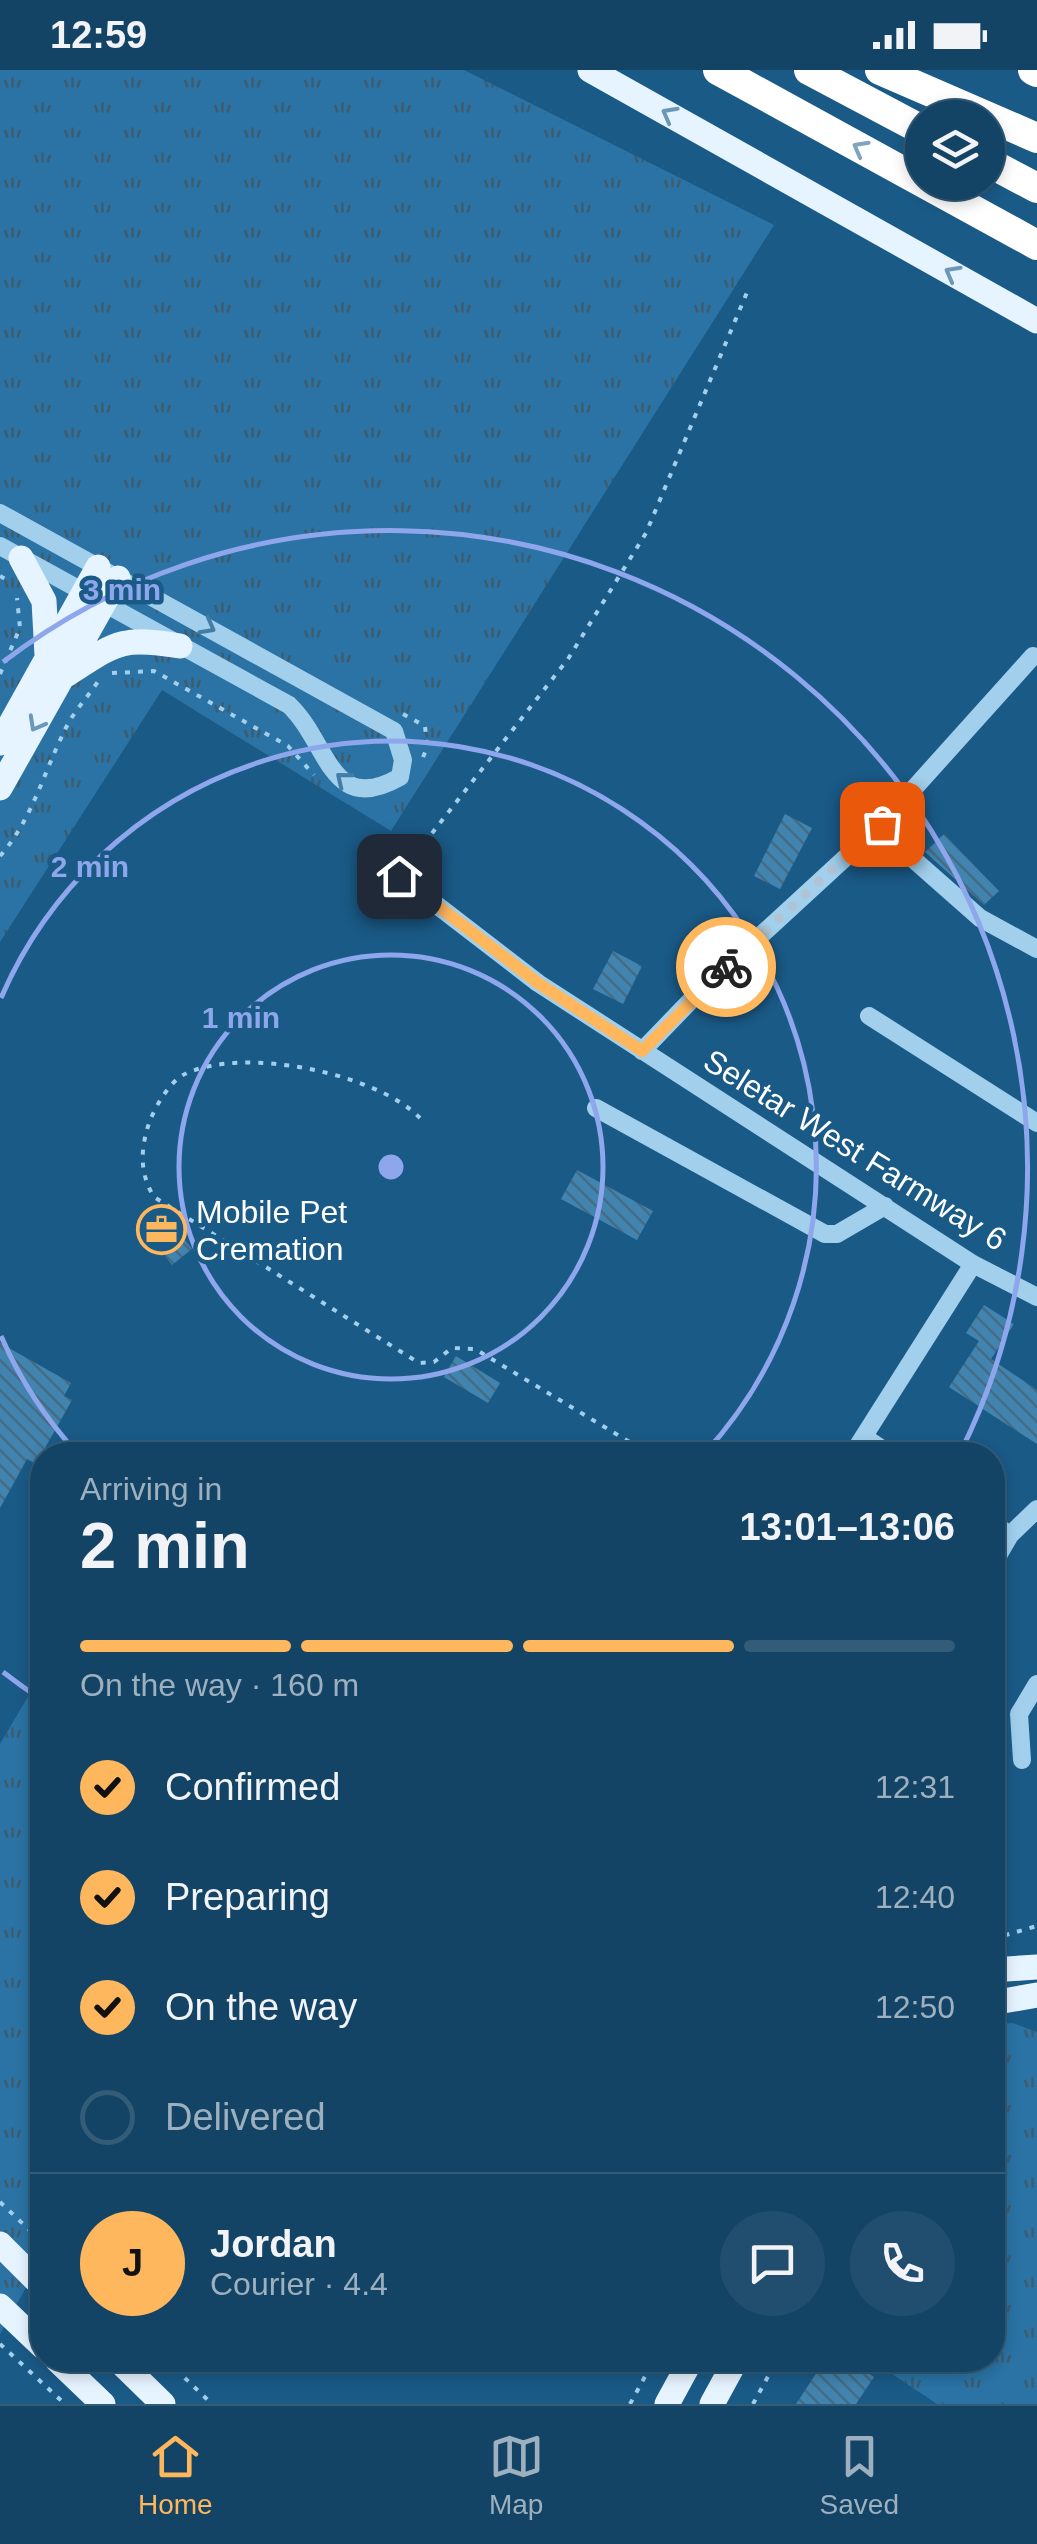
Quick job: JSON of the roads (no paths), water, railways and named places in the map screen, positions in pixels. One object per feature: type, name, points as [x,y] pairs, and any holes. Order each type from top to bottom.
[{"type":"highway","points":[[718,70],[1037,246]]},
{"type":"highway","points":[[809,70],[905,121]]},
{"type":"highway","points":[[880,70],[1037,138]]},
{"type":"highway","points":[[1005,171],[1037,188]]},
{"type":"main road","points":[[590,70],[1037,321]]},
{"type":"main road","points":[[11,552],[44,601],[55,668]]},
{"type":"main road","points":[[0,788],[55,668],[108,572]]},
{"type":"main road","points":[[0,742],[55,668],[113,643],[143,640],[180,646]]},
{"type":"main road","points":[[1005,1969],[1037,1967]]},
{"type":"main road","points":[[1005,2001],[1037,1995]]},
{"type":"main road","points":[[0,2244],[30,2274]]},
{"type":"main road","points":[[0,2306],[30,2335]]},
{"type":"main road","points":[[70,2372],[104,2404]]},
{"type":"main road","points":[[130,2372],[163,2404]]},
{"type":"main road","points":[[667,2404],[684,2372]]},
{"type":"main road","points":[[712,2404],[729,2372]]},
{"type":"street","points":[[0,514],[394,731],[404,760],[400,777],[377,790],[356,789],[334,775],[309,724],[289,706],[11,552]]},
{"type":"street","points":[[642,1051],[695,996],[878,828],[1034,656]]},
{"type":"street","points":[[878,828],[980,918],[1037,949]]},
{"type":"street","name":"Seletar West Farmway 6","points":[[399,876],[538,983],[642,1051],[973,1264],[1034,1291]]},
{"type":"street","points":[[870,1016],[1037,1123]]},
{"type":"street","points":[[596,1108],[824,1234],[838,1234],[884,1206]]},
{"type":"street","points":[[861,1442],[973,1264]]},
{"type":"street","points":[[864,1437],[872,1442]]},
{"type":"street","points":[[1005,1544],[1037,1509]]},
{"type":"street","points":[[1005,1532],[1010,1535]]},
{"type":"street","points":[[1022,1760],[1020,1714],[1037,1684]]},
{"type":"place","name":"Mobile Pet Cremation","points":[[161,1230]]}]
